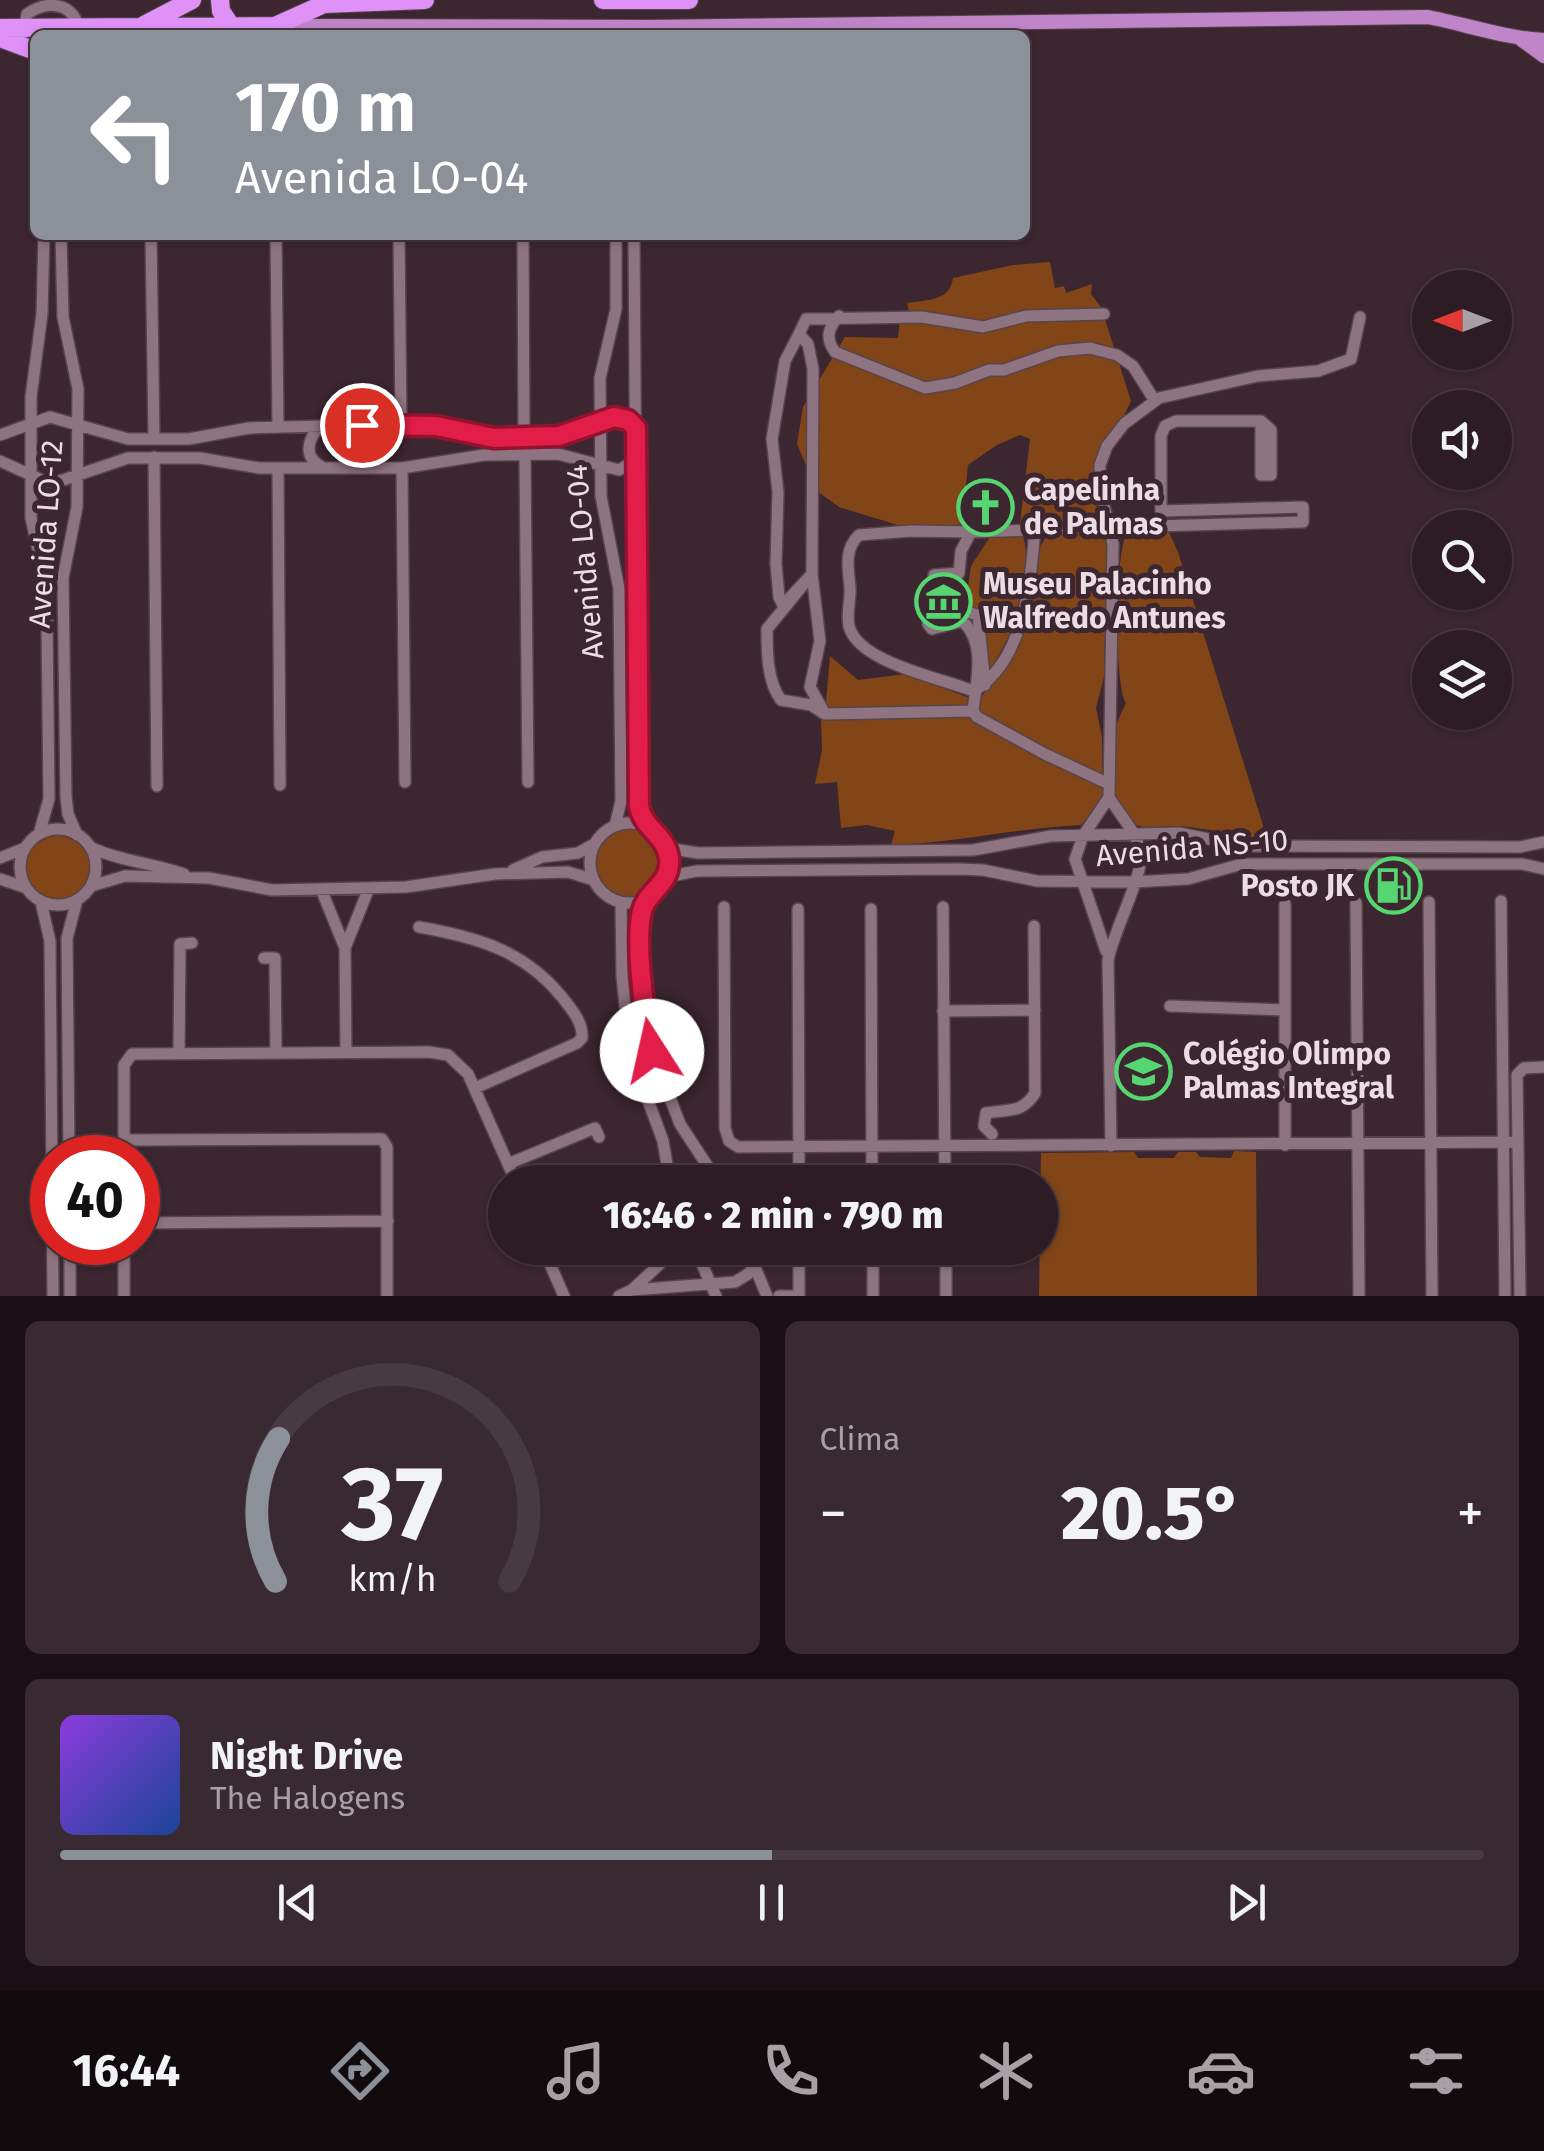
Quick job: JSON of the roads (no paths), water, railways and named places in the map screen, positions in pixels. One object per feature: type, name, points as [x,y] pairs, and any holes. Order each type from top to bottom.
[{"type":"highway","points":[[123,29],[192,0]]},
{"type":"highway","points":[[220,0],[221,11],[230,26]]},
{"type":"highway","points":[[1,31],[25,21],[77,19],[123,29],[276,26],[324,4],[424,0]]},
{"type":"highway","points":[[603,0],[689,0]]},
{"type":"highway","points":[[1,31],[30,52]]},
{"type":"main road","points":[[658,30],[694,26],[1428,17],[1521,39],[1544,40]]},
{"type":"main road","points":[[276,26],[514,24],[598,30]]},
{"type":"main road","points":[[1521,39],[1544,56]]},
{"type":"street","points":[[25,21],[30,42]]},
{"type":"street","points":[[514,24],[547,30]]},
{"type":"street","points":[[684,30],[694,26]]},
{"type":"street","name":"Avenida LO-12","points":[[38,834],[49,798],[47,608],[32,524],[31,384],[42,314],[44,240]]},
{"type":"street","name":"Avenida LO-12","points":[[61,240],[62,306],[76,376],[78,425],[76,522],[63,578],[66,803],[77,835]]},
{"type":"street","points":[[151,240],[154,439]]},
{"type":"street","points":[[276,240],[278,426]]},
{"type":"street","points":[[399,240],[401,425]]},
{"type":"street","points":[[523,240],[524,437]]},
{"type":"street","name":"Avenida LO-04","points":[[616,240],[616,309],[602,366],[600,422],[602,512],[619,589],[621,801],[616,826]]},
{"type":"street","name":"Avenida LO-04","points":[[634,240],[638,798],[644,825]]},
{"type":"street","points":[[783,605],[776,564],[778,492],[772,439],[782,372],[806,319],[922,317],[983,328],[1026,316],[1104,314]]},
{"type":"street","points":[[839,316],[828,334],[835,352],[925,388],[955,384],[1058,351],[1090,348],[1117,355],[1133,366],[1155,401]]},
{"type":"street","points":[[1108,960],[1075,859],[1083,836],[1109,791],[1113,544],[1100,488],[1100,465],[1107,446],[1124,424],[1155,401],[1258,376],[1318,371],[1346,363],[1351,359],[1360,317]]},
{"type":"street","points":[[798,334],[808,344],[813,369],[812,574],[820,641],[810,687],[824,714]]},
{"type":"street","points":[[0,435],[50,418],[122,438],[154,439],[189,439],[278,426],[362,425],[436,426],[494,438],[563,436],[618,417],[636,428]]},
{"type":"street","points":[[1155,526],[1160,521],[1161,436],[1165,426],[1176,421],[1260,421]]},
{"type":"street","points":[[354,467],[368,454],[369,441],[362,425]]},
{"type":"street","points":[[320,426],[308,450],[312,460],[322,467]]},
{"type":"street","points":[[0,461],[51,482],[114,460],[154,457],[200,458],[245,467],[278,468],[402,468],[484,456],[558,454],[619,470],[636,460]]},
{"type":"street","points":[[525,455],[528,782]]},
{"type":"street","points":[[154,457],[156,786]]},
{"type":"street","points":[[278,468],[280,785]]},
{"type":"street","points":[[402,468],[405,782]]},
{"type":"street","points":[[980,688],[867,651],[854,640],[848,618],[848,553],[858,535],[1303,522],[1302,507],[1161,511]]},
{"type":"street","points":[[980,688],[1011,646],[1022,615],[1035,530]]},
{"type":"street","points":[[934,575],[959,573],[960,551],[971,532]]},
{"type":"street","points":[[812,574],[766,629],[775,692],[781,700],[811,705],[824,714],[973,711],[982,720],[1109,791],[1134,836],[1142,856],[1108,960],[1110,1146]]},
{"type":"street","points":[[973,711],[980,688],[978,615],[967,612],[930,616],[928,624],[934,630],[954,621],[968,626],[977,652],[980,688]]},
{"type":"street","points":[[0,858],[24,848],[38,834],[58,829],[77,835],[90,847],[193,876],[260,889],[412,887],[494,874],[542,857],[578,853],[616,826],[644,825],[658,835],[666,848],[669,865],[666,877],[648,899],[641,916],[646,1022],[656,1064],[683,1130],[707,1165]]},
{"type":"street","name":"Avenida NS-10","points":[[666,848],[690,853],[958,851],[1036,837],[1193,834],[1244,846],[1520,847],[1544,842]]},
{"type":"street","points":[[596,842],[591,861],[594,880],[604,893],[621,902],[648,899]]},
{"type":"street","points":[[90,847],[96,864],[91,886]]},
{"type":"street","points":[[24,848],[20,870],[25,887]]},
{"type":"street","name":"Avenida NS-10","points":[[666,877],[697,871],[958,869],[1037,882],[1134,882],[1188,879],[1242,864],[1522,864],[1544,868]]},
{"type":"street","points":[[494,874],[564,872],[594,880]]},
{"type":"street","points":[[0,878],[25,887],[41,902],[60,906],[77,900],[91,886],[120,877],[193,876]]},
{"type":"street","points":[[345,948],[369,888]]},
{"type":"street","points":[[321,889],[345,948],[346,1052]]},
{"type":"street","points":[[69,1135],[67,938],[77,900]]},
{"type":"street","points":[[41,902],[50,937],[53,1296]]},
{"type":"street","points":[[621,902],[628,1036],[663,1141],[667,1165]]},
{"type":"street","points":[[1429,902],[1432,1296]]},
{"type":"street","points":[[1501,902],[1505,1296]]},
{"type":"street","points":[[1284,904],[1285,1144]]},
{"type":"street","points":[[1356,904],[1359,1296]]},
{"type":"street","points":[[943,907],[945,1165]]},
{"type":"street","points":[[724,908],[726,1135],[738,1147],[1518,1142]]},
{"type":"street","points":[[798,909],[800,1165]]},
{"type":"street","points":[[871,909],[872,1165]]},
{"type":"street","points":[[992,1134],[984,1126],[986,1112],[1016,1111],[1023,1108],[1034,1092],[1034,926]]},
{"type":"street","points":[[419,927],[478,938],[524,961],[560,996],[582,1029],[578,1043],[475,1088]]},
{"type":"street","points":[[180,1054],[180,944],[192,943]]},
{"type":"street","points":[[264,958],[275,958],[276,1053]]},
{"type":"street","points":[[1170,1006],[1285,1010]]},
{"type":"street","points":[[944,1011],[1034,1010]]},
{"type":"street","points":[[124,1135],[126,1060],[134,1054],[436,1052],[458,1063],[475,1088],[508,1164],[595,1128],[598,1138]]},
{"type":"street","points":[[1520,1296],[1517,1076],[1524,1068],[1544,1067]]},
{"type":"street","points":[[160,1140],[384,1140],[387,1296]]},
{"type":"street","points":[[160,1223],[388,1221]]},
{"type":"street","points":[[70,1265],[70,1296]]},
{"type":"street","points":[[124,1265],[124,1296]]},
{"type":"street","points":[[551,1265],[564,1296]]},
{"type":"street","points":[[619,1296],[632,1290],[659,1265]]},
{"type":"street","points":[[702,1265],[713,1290]]},
{"type":"street","points":[[632,1290],[713,1290],[742,1279],[754,1266],[783,1294],[793,1265]]},
{"type":"street","points":[[872,1265],[873,1296]]},
{"type":"street","points":[[946,1265],[946,1296]]},
{"type":"place","name":"Capelinha de Palmas","points":[[985,507]]},
{"type":"place","name":"Museu Palacinho Walfredo Antunes","points":[[944,601]]},
{"type":"place","name":"Posto JK","points":[[1393,886]]},
{"type":"place","name":"Colégio Olimpo Palmas Integral","points":[[1144,1071]]}]
